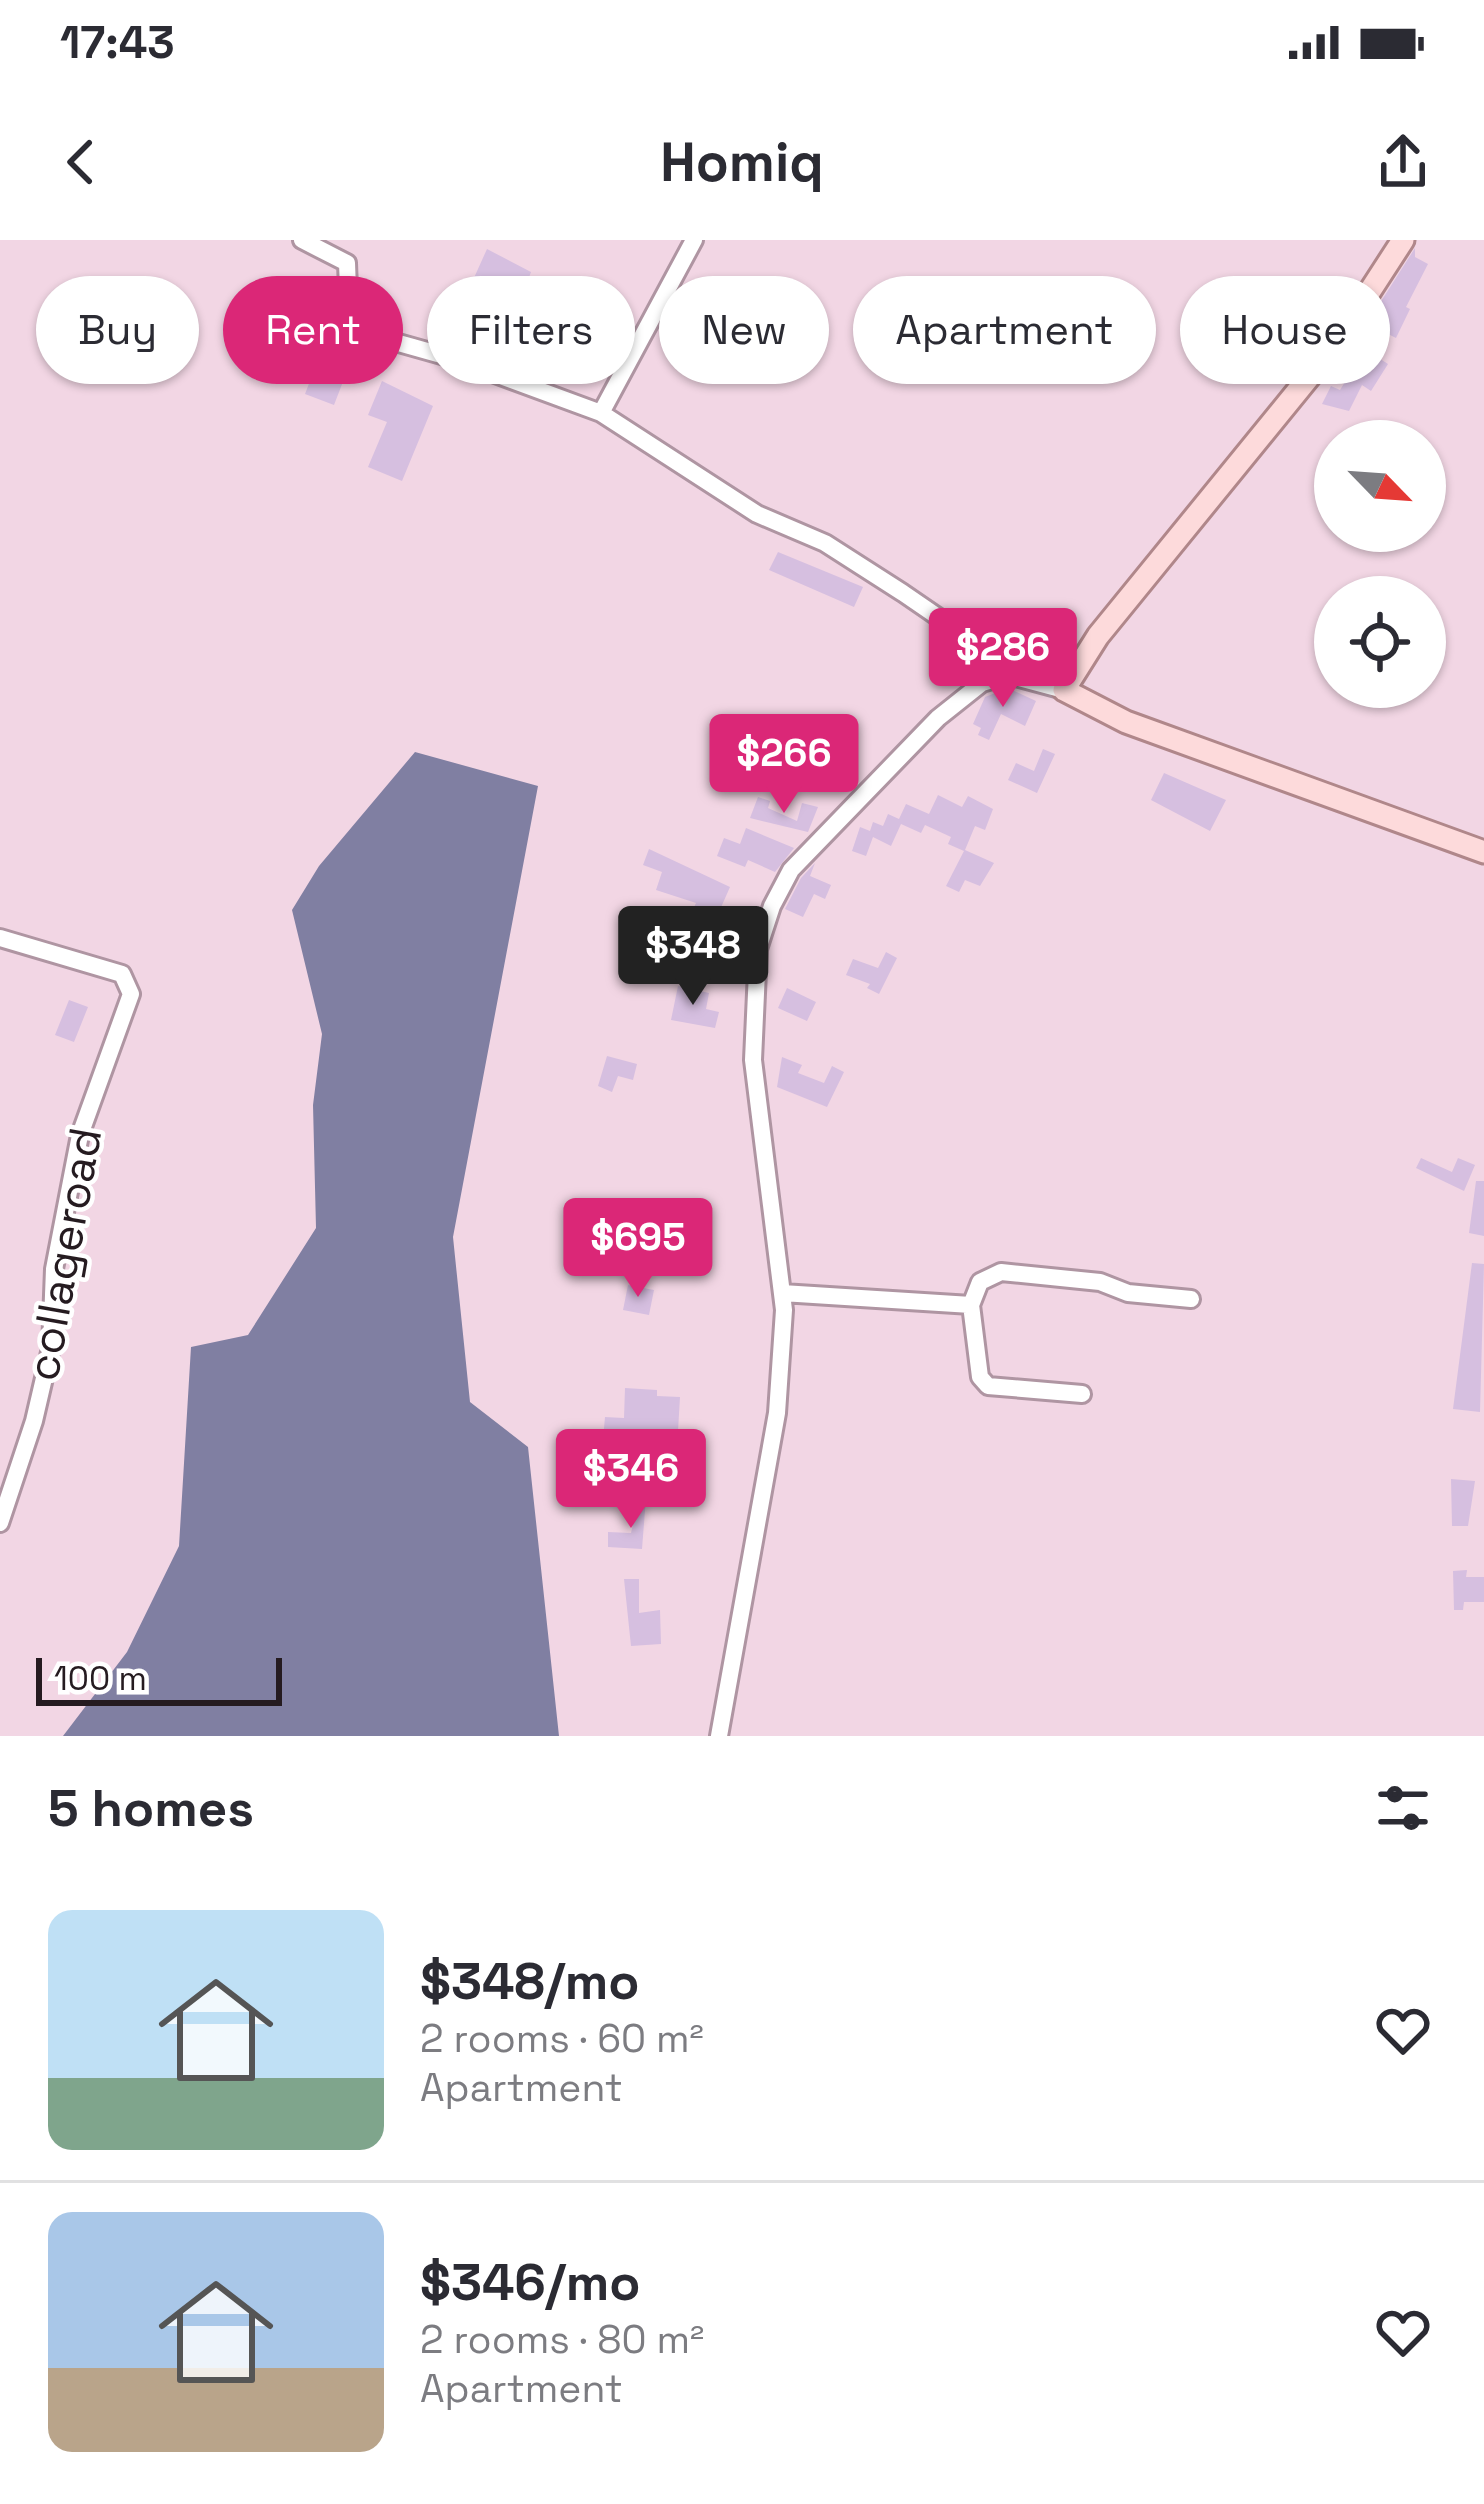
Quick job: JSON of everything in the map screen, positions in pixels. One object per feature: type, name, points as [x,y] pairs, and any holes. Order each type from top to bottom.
[{"type":"main road","points":[[1403,240],[1335,345],[1098,636],[1064,690],[1126,722],[1484,852]]},
{"type":"street","points":[[302,240],[346,263],[349,315],[363,333],[452,358],[601,413],[757,514],[825,542],[973,641],[1008,675],[1064,690]]},
{"type":"street","points":[[601,413],[694,240]]},
{"type":"street","points":[[719,1736],[777,1413],[782,1293],[753,1060],[758,949],[772,906],[791,870],[938,718],[982,683],[1008,675]]},
{"type":"street","name":"collageroad","points":[[0,938],[122,974],[131,994],[80,1135],[54,1269],[51,1348],[34,1421],[0,1522]]},
{"type":"street","points":[[1082,1394],[988,1386],[977,1365],[971,1305],[980,1282],[1001,1272],[1100,1282],[1128,1293],[1190,1299]]},
{"type":"street","points":[[782,1293],[971,1305]]},
{"type":"water","points":[[415,752],[538,786],[453,1237],[470,1402],[528,1447],[559,1736],[63,1736],[127,1652],[179,1546],[191,1347],[248,1335],[316,1228],[313,1105],[322,1034],[292,910],[319,866]]},
{"type":"building","points":[[1415,248],[1415,257],[1428,264],[1396,338],[1390,335],[1390,287]]},
{"type":"building","points":[[487,249],[531,272],[530,276],[475,276]]},
{"type":"building","points":[[309,384],[342,384],[334,405],[305,394]]},
{"type":"building","points":[[381,384],[433,406],[402,481],[368,467],[387,422],[368,415]]},
{"type":"building","points":[[1344,384],[1375,384],[1371,391],[1362,385],[1349,411],[1322,404],[1331,386],[1340,390]]},
{"type":"building","points":[[778,552],[863,587],[854,607],[769,570]]},
{"type":"building","points":[[1008,688],[1036,701],[1025,726],[1001,714],[989,740],[978,735],[981,728],[973,724],[985,697]]},
{"type":"building","points":[[1043,749],[1055,754],[1037,793],[1008,780],[1016,763],[1034,771]]},
{"type":"building","points":[[1164,773],[1226,800],[1210,831],[1151,800]]},
{"type":"building","points":[[938,795],[962,807],[968,796],[993,809],[985,830],[975,826],[965,850],[994,863],[980,886],[965,880],[959,892],[946,886],[964,851],[948,844],[951,837],[925,825],[921,833],[901,824],[891,846],[873,837],[866,856],[852,851],[860,827],[870,831],[873,822],[883,826],[888,814],[899,819],[906,804],[929,814]]},
{"type":"building","points":[[758,797],[770,801],[768,808],[797,821],[802,803],[818,807],[808,832],[750,818]]},
{"type":"building","points":[[746,828],[794,848],[775,872],[748,860],[745,867],[717,856],[724,838],[740,844]]},
{"type":"building","points":[[649,849],[730,887],[715,921],[720,923],[700,957],[686,951],[691,942],[684,929],[696,903],[656,890],[662,872],[643,865]]},
{"type":"building","points":[[815,863],[810,876],[831,885],[825,899],[814,894],[803,917],[785,909]]},
{"type":"building","points":[[886,952],[897,958],[879,994],[867,988],[870,984],[846,975],[853,959],[878,968]]},
{"type":"building","points":[[678,986],[709,993],[706,1009],[719,1012],[715,1028],[671,1020]]},
{"type":"building","points":[[787,988],[816,1002],[807,1021],[778,1008]]},
{"type":"building","points":[[69,1000],[88,1007],[74,1042],[55,1035]]},
{"type":"building","points":[[607,1056],[637,1064],[633,1080],[618,1076],[612,1092],[598,1086]]},
{"type":"building","points":[[782,1057],[802,1065],[798,1073],[824,1083],[832,1066],[844,1072],[827,1107],[777,1087]]},
{"type":"building","points":[[1421,1158],[1452,1172],[1458,1158],[1475,1165],[1464,1191],[1416,1168]]},
{"type":"building","points":[[1476,1181],[1484,1181],[1484,1236],[1469,1233]]},
{"type":"building","points":[[1472,1263],[1484,1264],[1480,1412],[1453,1409]]},
{"type":"building","points":[[628,1285],[654,1290],[649,1315],[623,1310]]},
{"type":"building","points":[[625,1388],[680,1397],[678,1431],[669,1431],[668,1444],[653,1443],[653,1451],[631,1451],[631,1441],[603,1439],[605,1417],[624,1418]]},
{"type":"building","points":[[1451,1479],[1475,1481],[1468,1526],[1452,1526]]},
{"type":"building","points":[[639,1497],[646,1498],[642,1549],[608,1547],[608,1532],[631,1533]]},
{"type":"building","points":[[1467,1570],[1466,1577],[1484,1577],[1484,1602],[1464,1602],[1463,1610],[1454,1610],[1453,1571]]},
{"type":"building","points":[[624,1579],[639,1579],[639,1613],[660,1610],[661,1644],[631,1646]]}]
